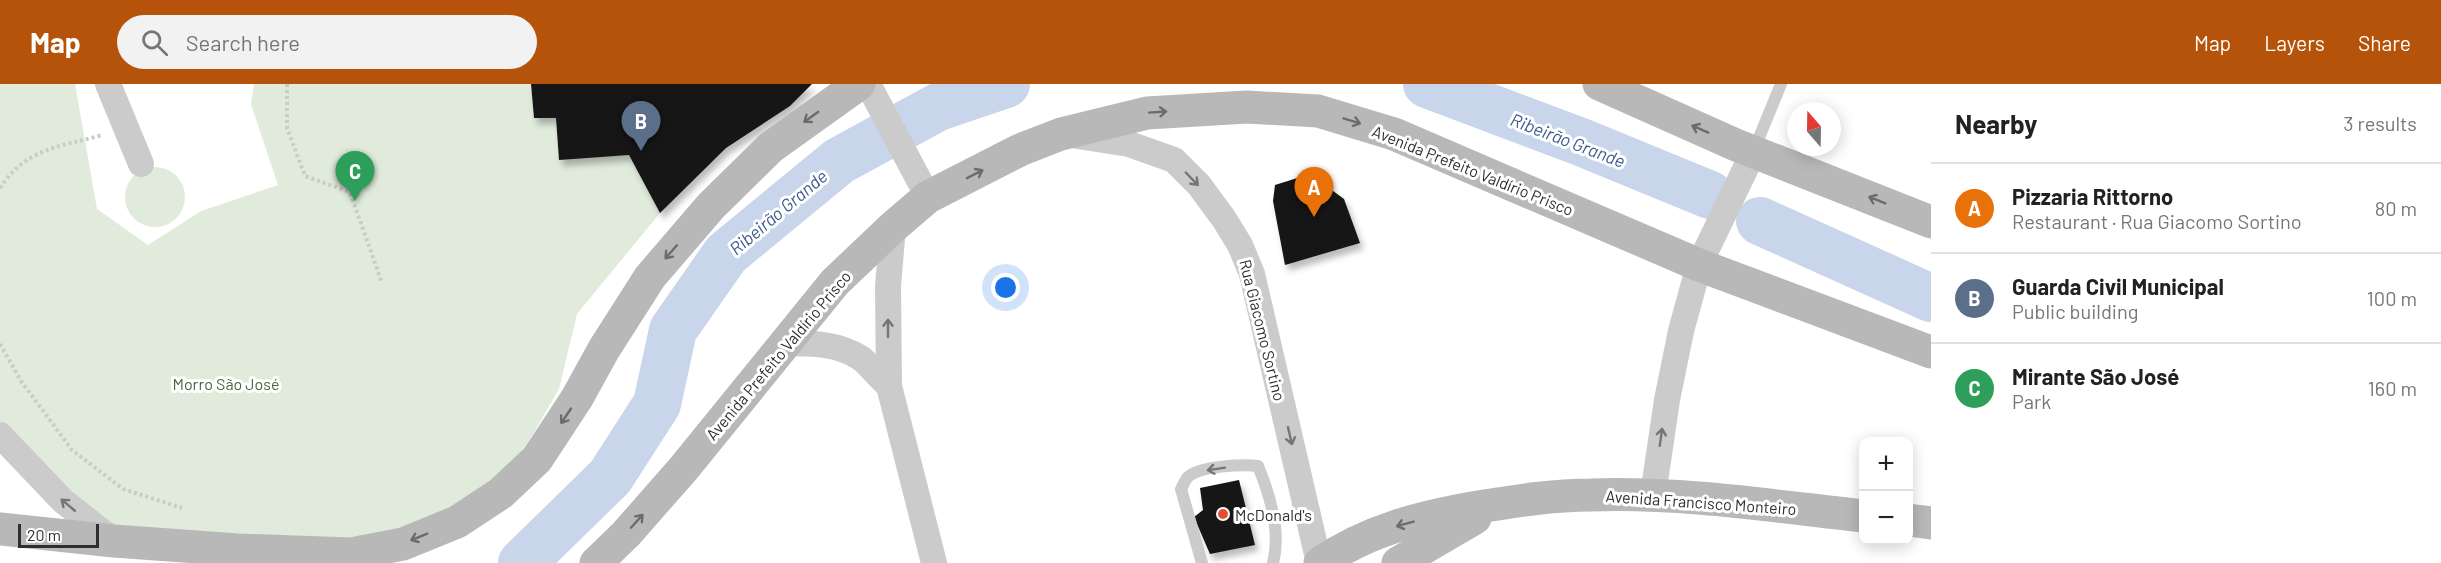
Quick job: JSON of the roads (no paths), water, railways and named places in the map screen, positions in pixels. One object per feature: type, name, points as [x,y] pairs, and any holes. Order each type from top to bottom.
[{"type":"main road","points":[[0,529],[114,541],[305,554],[351,554],[403,544],[457,522],[501,493],[537,459],[577,398],[604,349],[650,277],[711,206],[771,147],[859,84]]},
{"type":"main road","points":[[1599,84],[1754,151],[1931,222]]},
{"type":"main road","name":"Avenida Prefeito Valdírio Prisco","points":[[596,563],[626,534],[684,468],[835,282],[928,197],[1020,150],[1061,134],[1147,113],[1246,106],[1318,111],[1394,134],[1699,265],[1931,352]]},
{"type":"main road","name":"Avenida Francisco Monteiro","points":[[1320,563],[1364,537],[1388,528],[1447,513],[1503,503],[1590,495],[1653,495],[1859,516]]},
{"type":"main road","name":"Avenida Francisco Monteiro","points":[[1398,563],[1453,529],[1503,503]]},
{"type":"main road","points":[[1913,521],[1931,523]]},
{"type":"street","points":[[108,84],[141,164]]},
{"type":"street","points":[[868,84],[928,197]]},
{"type":"street","name":"Rua Giacomo Sortino","points":[[1061,134],[1129,144],[1174,160],[1199,185],[1240,245],[1252,274],[1320,563]]},
{"type":"street","points":[[1653,495],[1666,400],[1681,331],[1699,265],[1754,151]]},
{"type":"street","points":[[893,227],[888,286],[889,386],[934,563]]},
{"type":"street","points":[[784,343],[814,343],[836,348],[861,359],[889,386]]},
{"type":"street","points":[[0,435],[63,501],[114,541]]},
{"type":"lane","points":[[1754,151],[1781,84]]},
{"type":"lane","points":[[1202,563],[1181,489],[1189,476],[1195,473],[1244,464],[1258,466],[1264,481],[1273,519],[1277,550],[1274,563]]},
{"type":"waterway","name":"Ribeirão Grande","points":[[522,563],[610,477],[657,404],[673,330],[726,254],[839,161],[938,107],[1006,84]]},
{"type":"waterway","name":"Ribeirão Grande","points":[[1427,84],[1581,142],[1710,195]]},
{"type":"waterway","name":"Ribeirão Grande","points":[[1760,221],[1931,298]]},
{"type":"place","name":"Guarda Civil Municipal","points":[[641,151]]},
{"type":"place","name":"Mirante São José","points":[[355,201]]},
{"type":"place","name":"Pizzaria Rittorno","points":[[1314,217]]},
{"type":"place","name":"McDonald's","points":[[1223,514]]},
{"type":"park label","name":"Morro São José","points":[[226,383]]}]
